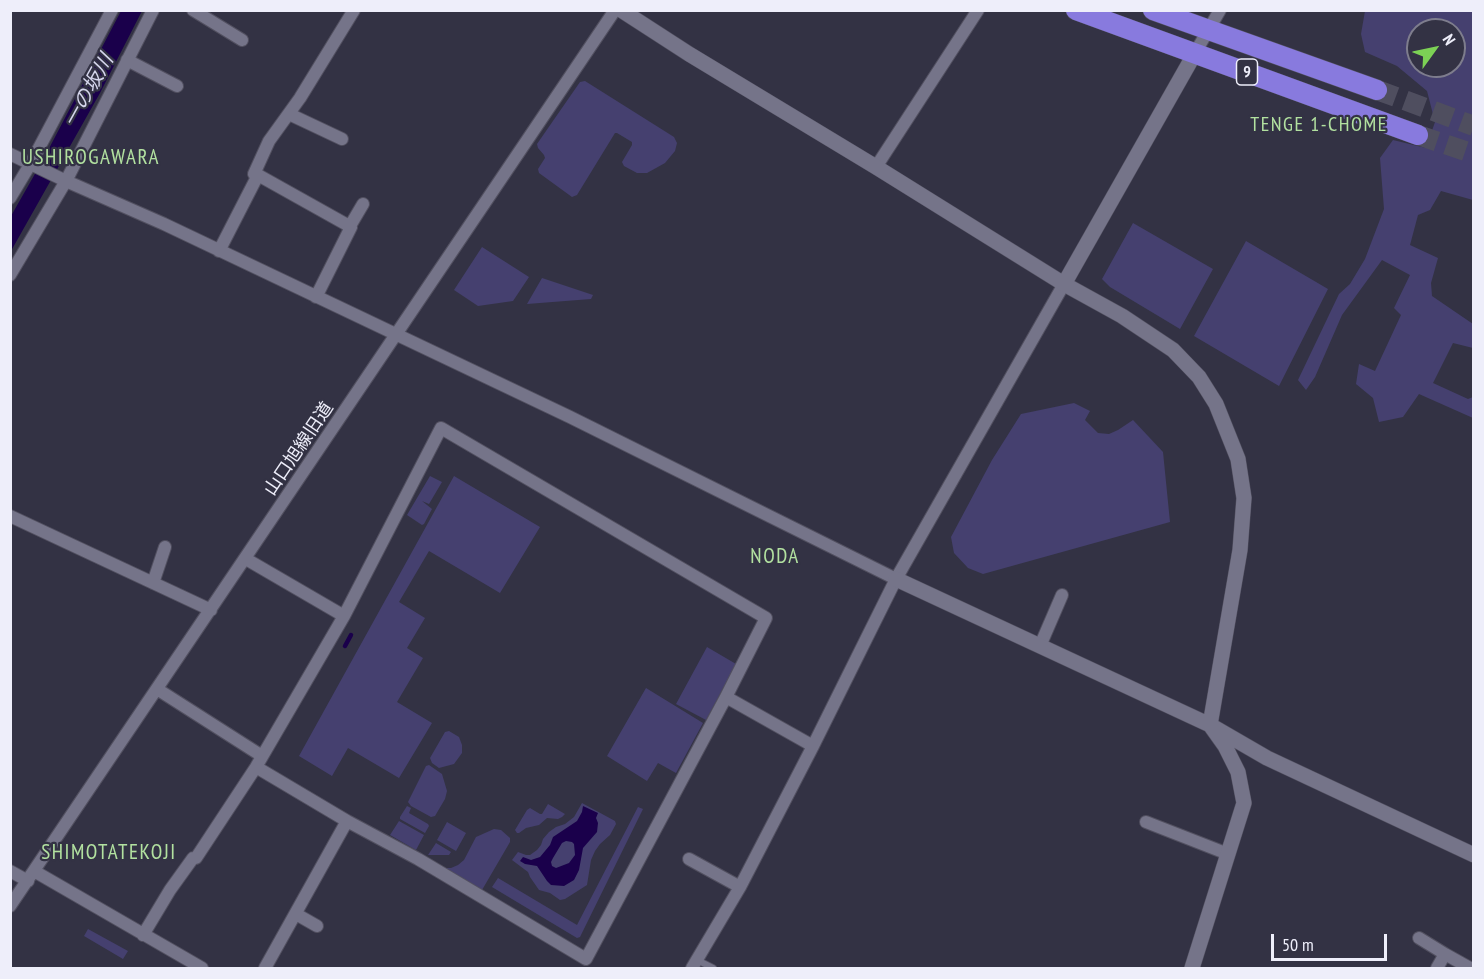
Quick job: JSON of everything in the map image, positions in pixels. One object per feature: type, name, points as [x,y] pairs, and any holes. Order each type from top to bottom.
[{"type":"highway","name":"9","points":[[1076,10],[1418,135]]},
{"type":"highway","name":"9","points":[[1154,10],[1377,90]]},
{"type":"street","points":[[10,198],[34,165],[112,10]]},
{"type":"street","points":[[10,275],[153,10]]},
{"type":"street","points":[[193,10],[242,40]]},
{"type":"street","points":[[350,226],[254,174],[269,141],[329,53],[354,10]]},
{"type":"street","name":"山口旭線旧道","points":[[10,906],[615,10]]},
{"type":"street","points":[[621,10],[1064,284],[1122,316],[1173,350],[1199,377],[1216,404],[1238,459],[1244,498],[1240,550],[1210,725],[1225,746],[1238,772],[1244,803],[1192,969]]},
{"type":"street","points":[[876,167],[978,10]]},
{"type":"street","points":[[694,964],[740,887],[896,579],[1220,10]]},
{"type":"street","points":[[127,60],[177,86]]},
{"type":"street","points":[[289,114],[342,139]]},
{"type":"street","points":[[10,154],[398,334],[896,579],[1210,725],[1268,758],[1473,855]]},
{"type":"street","points":[[219,251],[258,175]]},
{"type":"street","points":[[316,297],[363,204]]},
{"type":"street","points":[[143,935],[170,890],[193,858],[196,858],[259,762],[344,616],[441,428],[766,618],[586,959],[418,859],[347,821],[259,762],[157,689]]},
{"type":"street","points":[[10,516],[211,610]]},
{"type":"street","points":[[153,583],[165,547]]},
{"type":"street","points":[[246,559],[344,616]]},
{"type":"street","points":[[1040,646],[1062,595]]},
{"type":"street","points":[[726,697],[813,746]]},
{"type":"street","points":[[266,969],[347,821]]},
{"type":"street","points":[[1146,822],[1228,854]]},
{"type":"street","points":[[689,859],[740,887]]},
{"type":"street","points":[[10,871],[31,876],[202,969]]},
{"type":"street","points":[[296,914],[317,926]]},
{"type":"street","points":[[1419,939],[1470,969]]},
{"type":"street","points":[[1437,969],[1445,954]]},
{"type":"lane","points":[[694,964],[712,969]]},
{"type":"shaded area","points":[[1365,11],[1473,11],[1473,200],[1441,191],[1430,210],[1418,215],[1410,245],[1438,258],[1431,283],[1432,296],[1473,324],[1473,348],[1453,343],[1433,383],[1468,399],[1473,397],[1473,418],[1419,394],[1403,417],[1379,422],[1373,398],[1356,384],[1359,364],[1375,371],[1401,315],[1394,308],[1410,275],[1382,260],[1342,315],[1315,377],[1306,390],[1298,380],[1339,294],[1350,284],[1365,259],[1384,209],[1380,158],[1393,140],[1426,148],[1435,122],[1427,91],[1411,78],[1466,78],[1466,18],[1406,18],[1406,74],[1397,66],[1365,52],[1361,34]]},
{"type":"shaded area","points":[[585,81],[674,137],[677,143],[675,151],[665,163],[647,173],[637,173],[624,166],[622,162],[632,142],[615,133],[577,195],[572,197],[539,173],[538,169],[545,158],[537,144],[580,82]]},
{"type":"shaded area","points":[[1133,223],[1213,269],[1180,329],[1110,287],[1102,279]]},
{"type":"shaded area","points":[[1246,241],[1328,289],[1279,386],[1194,336]]},
{"type":"shaded area","points":[[482,247],[529,277],[513,301],[478,306],[454,290]]},
{"type":"shaded area","points":[[542,278],[593,295],[591,299],[527,304]]},
{"type":"shaded area","points":[[1074,403],[1090,411],[1085,420],[1098,433],[1109,434],[1133,420],[1163,452],[1170,522],[983,574],[968,568],[954,553],[951,537],[992,460],[1021,414]]},
{"type":"shaded area","points":[[430,476],[442,482],[429,504],[422,501],[432,509],[422,525],[407,515]]},
{"type":"shaded area","points":[[454,476],[540,527],[500,593],[429,551],[399,602],[425,618],[407,648],[423,658],[397,702],[432,723],[399,778],[348,748],[332,776],[299,756]]},
{"type":"shaded area","points":[[707,647],[736,664],[706,720],[676,704]]},
{"type":"shaded area","points":[[646,688],[703,723],[676,773],[658,763],[647,781],[607,756]]},
{"type":"shaded area","points":[[449,731],[459,737],[462,753],[454,764],[439,768],[432,763],[430,758],[445,732]]},
{"type":"shaded area","points":[[429,765],[442,774],[447,791],[435,816],[431,817],[408,802],[426,766]]},
{"type":"shaded area","points":[[582,803],[615,821],[616,824],[610,835],[595,851],[591,860],[587,885],[560,900],[550,893],[539,890],[528,872],[512,860],[518,852],[530,855],[537,850],[549,832],[574,817]]},
{"type":"shaded area","points":[[548,804],[565,814],[558,819],[547,818],[539,825],[517,833],[515,830],[527,810],[530,808],[542,814]]},
{"type":"shaded area","points":[[407,806],[411,808],[409,813],[428,824],[425,833],[400,819]]},
{"type":"shaded area","points":[[638,807],[643,809],[580,937],[577,938],[492,887],[498,878],[577,925]]},
{"type":"shaded area","points":[[399,821],[424,835],[416,850],[390,835]]},
{"type":"shaded area","points":[[447,822],[466,833],[456,851],[437,840]]},
{"type":"shaded area","points":[[494,829],[501,830],[510,838],[510,842],[482,890],[479,891],[443,868],[458,865],[464,860],[476,837]]},
{"type":"shaded area","points":[[436,843],[451,852],[449,855],[428,855]]},
{"type":"shaded area","points":[[88,929],[128,951],[123,959],[84,936]]},
{"type":"water","name":"一の坂川","points":[[121,11],[142,11],[100,93],[11,251],[11,216]]},
{"type":"water","points":[[583,806],[598,813],[597,832],[583,848],[579,870],[574,880],[564,886],[551,885],[537,866],[520,861],[523,857],[531,860],[540,857],[550,845],[553,837],[577,821]],"holes":[[[572,842],[575,855],[569,863],[556,868],[552,866],[551,862],[562,843]]]},
{"type":"waterway","points":[[345,646],[351,635]]},
{"type":"tunnel","points":[[1377,90],[1474,126]]},
{"type":"tunnel","points":[[1418,135],[1474,154]]},
{"type":"district","name":"TENGE 1-CHOME","points":[[1319,125]]},
{"type":"district","name":"USHIROGAWARA","points":[[91,158]]},
{"type":"district","name":"NODA","points":[[775,557]]},
{"type":"district","name":"SHIMOTATEKOJI","points":[[109,853]]}]
